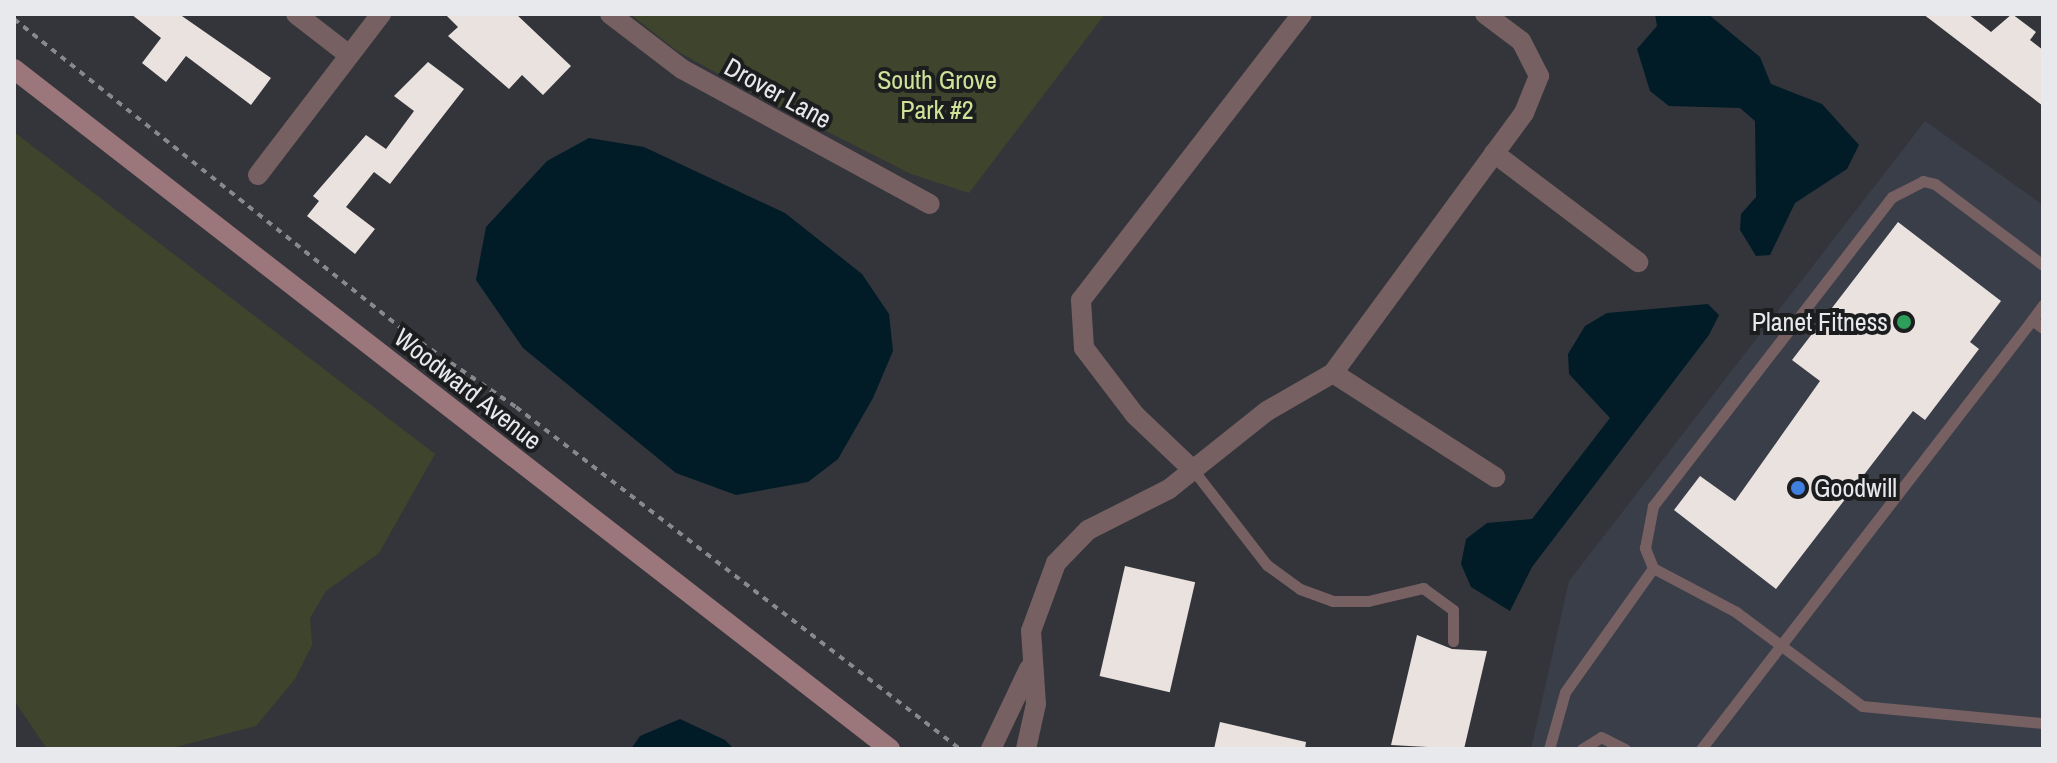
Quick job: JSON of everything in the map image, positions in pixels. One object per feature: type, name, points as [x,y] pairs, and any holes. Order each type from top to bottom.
[{"type":"main road","name":"Woodward Avenue","points":[[14,69],[890,749]]},
{"type":"street","points":[[296,14],[349,55]]},
{"type":"street","points":[[258,175],[381,14]]},
{"type":"street","name":"Drover Lane","points":[[610,14],[692,75],[930,204]]},
{"type":"street","points":[[1194,471],[1135,415],[1084,348],[1081,300],[1302,14]]},
{"type":"street","points":[[1026,749],[1035,716],[1031,661],[1043,586],[1071,544],[1194,471],[1267,411],[1333,373],[1524,113],[1539,76],[1521,41],[1485,14]]},
{"type":"street","points":[[1494,153],[1638,262]]},
{"type":"street","points":[[1333,373],[1495,477]]},
{"type":"street","points":[[991,749],[1031,661]]},
{"type":"lane","points":[[2043,265],[1935,184],[1923,181],[1892,197],[1653,506],[1645,548],[1653,568],[1779,644],[1862,706],[2043,723]]},
{"type":"lane","points":[[1701,749],[2043,305]]},
{"type":"lane","points":[[2032,320],[2043,328]]},
{"type":"lane","points":[[1194,471],[1267,565],[1300,589],[1333,601],[1368,601],[1423,588],[1453,610],[1453,641]]},
{"type":"lane","points":[[1549,749],[1565,692],[1653,568]]},
{"type":"lane","points":[[1582,749],[1601,737],[1625,749]]},
{"type":"path","points":[[14,19],[411,336],[516,407],[960,749]]},
{"type":"shaded area","points":[[1925,121],[2043,205],[2043,749],[1531,749],[1569,581]]},
{"type":"green space","name":"South Grove Park #2","points":[[630,14],[1105,14],[969,193],[911,174],[769,102],[677,51]]},
{"type":"green space","points":[[14,132],[435,454],[379,553],[326,591],[310,618],[312,645],[295,679],[256,726],[168,749],[47,749],[14,700]]},
{"type":"water","points":[[1655,14],[1708,14],[1760,57],[1771,84],[1822,104],[1859,145],[1847,169],[1795,203],[1770,255],[1756,256],[1740,230],[1741,214],[1756,197],[1755,121],[1740,108],[1669,106],[1650,91],[1637,49],[1657,26]]},
{"type":"water","points":[[589,138],[644,147],[785,213],[862,274],[889,314],[893,351],[873,398],[838,459],[808,482],[736,495],[676,473],[523,348],[476,280],[486,227],[547,161]]},
{"type":"water","points":[[1708,304],[1719,315],[1709,335],[1532,567],[1510,611],[1471,587],[1461,564],[1466,539],[1487,523],[1532,519],[1610,418],[1569,374],[1568,354],[1585,326],[1607,313]]},
{"type":"water","points":[[680,719],[725,740],[734,749],[631,749],[640,736]]},
{"type":"building","points":[[131,14],[179,14],[271,78],[251,105],[186,56],[166,82],[142,63],[161,38]]},
{"type":"building","points":[[445,14],[516,14],[571,66],[543,95],[522,75],[509,89],[448,36],[458,27]]},
{"type":"building","points":[[1923,14],[1968,14],[1991,32],[2012,14],[2036,32],[2030,40],[2043,50],[2043,106]]},
{"type":"building","points":[[428,62],[464,89],[390,184],[374,172],[346,207],[375,229],[355,254],[307,216],[319,201],[313,196],[366,135],[386,149],[414,111],[394,96]]},
{"type":"building","points":[[1898,222],[2001,301],[1970,342],[1979,349],[1925,420],[1913,411],[1776,589],[1674,510],[1700,476],[1735,501],[1820,381],[1792,360]]},
{"type":"building","points":[[1125,566],[1195,582],[1170,692],[1100,676]]},
{"type":"building","points":[[1417,635],[1452,649],[1487,651],[1464,749],[1391,745]]},
{"type":"building","points":[[1220,722],[1306,742],[1305,749],[1214,749]]},
{"type":"place","name":"Planet Fitness","points":[[1904,322]]},
{"type":"place","name":"Goodwill","points":[[1798,488]]}]
